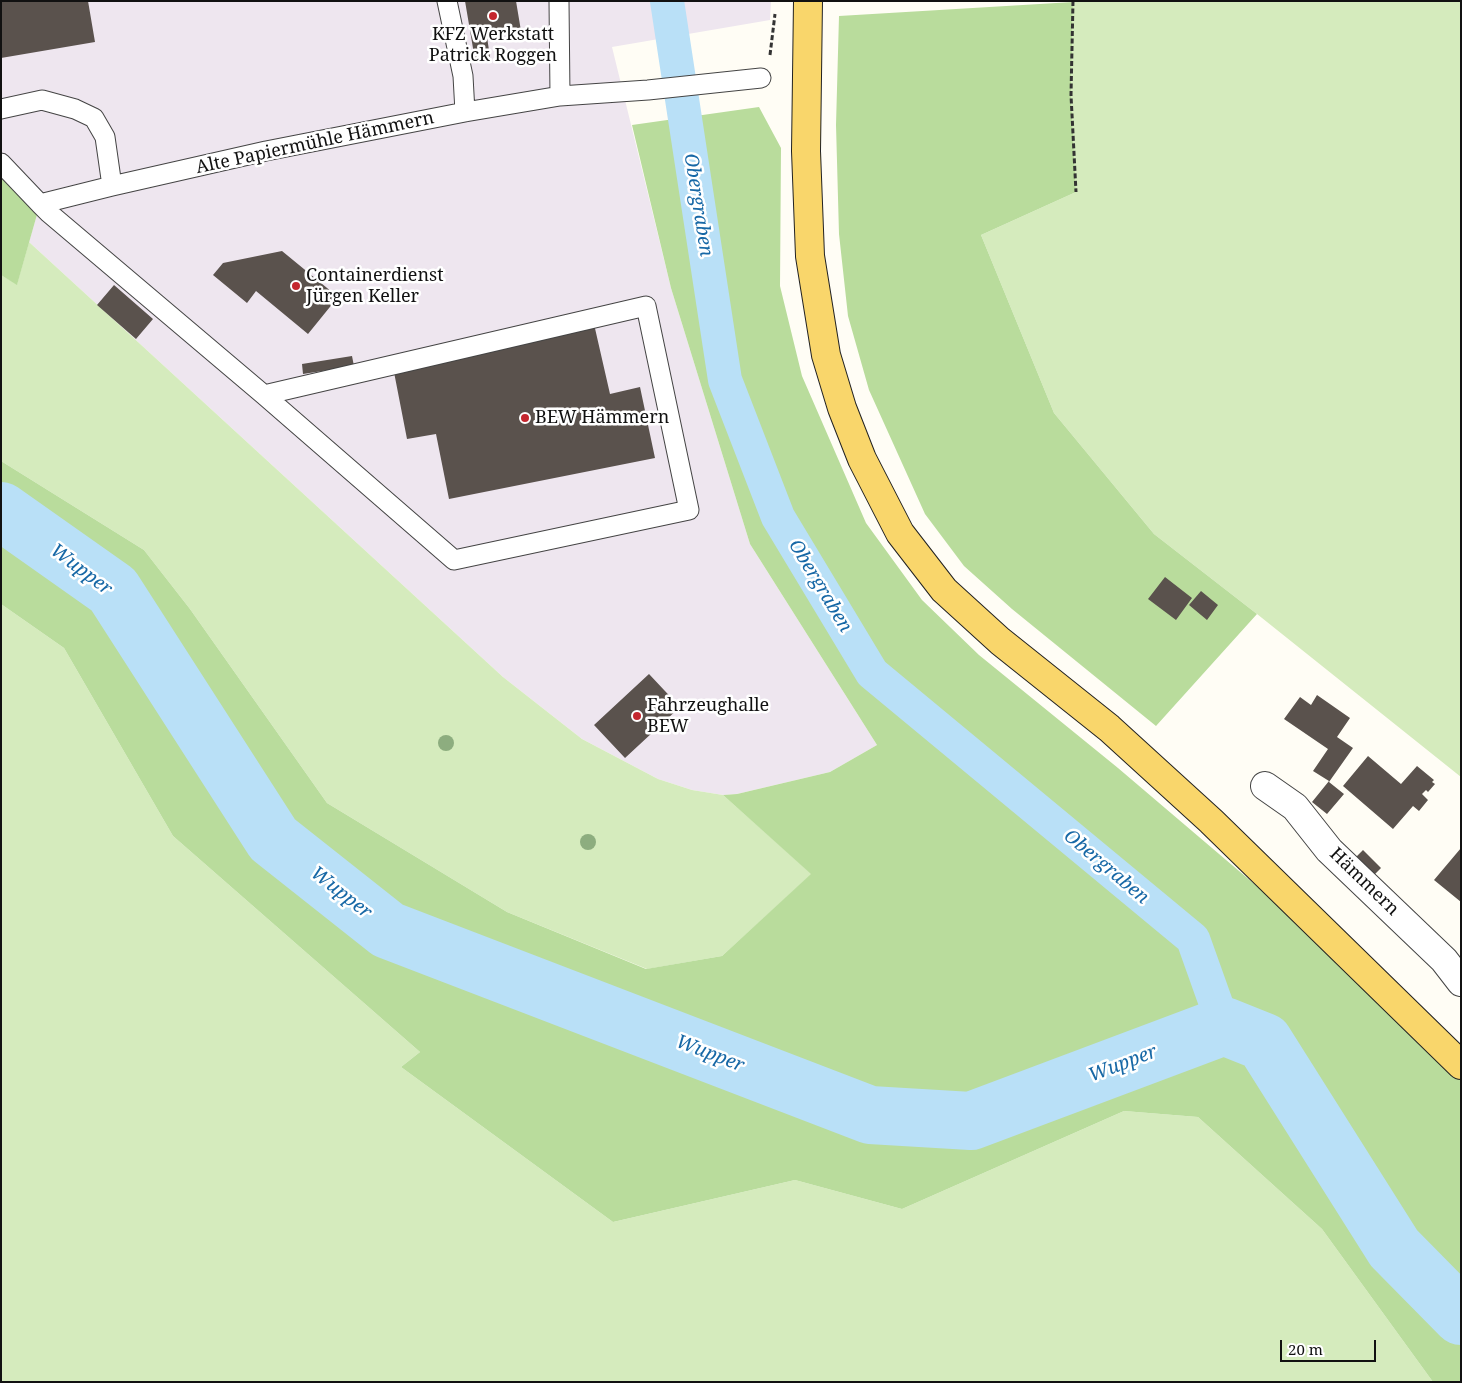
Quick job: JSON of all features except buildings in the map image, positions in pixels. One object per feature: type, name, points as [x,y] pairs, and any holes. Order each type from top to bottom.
[{"type":"main road","points":[[808,1],[806,151],[810,256],[826,355],[842,408],[862,459],[900,534],[944,590],[1000,641],[1109,728],[1204,815],[1461,1065]]},
{"type":"street","name":"Hämmern","points":[[1265,786],[1295,806],[1329,850],[1444,960],[1461,982]]},
{"type":"lane","points":[[447,1],[463,76],[466,112]]},
{"type":"lane","points":[[559,1],[560,96]]},
{"type":"lane","name":"Alte Papiermühle Hämmern","points":[[40,204],[266,151],[466,112],[560,96],[648,90],[761,78]]},
{"type":"lane","points":[[1,109],[42,100],[75,109],[94,118],[105,138],[112,186]]},
{"type":"lane","points":[[1,163],[49,214],[264,394],[454,560],[689,510],[646,306],[264,394]]},
{"type":"path","points":[[1073,1],[1071,95],[1076,192]]},
{"type":"path","points":[[761,78],[770,54],[776,10]]},
{"type":"shaded area","points":[[1,1],[771,1],[770,20],[612,47],[671,288],[750,544],[877,745],[830,772],[737,794],[723,795],[692,790],[658,779],[582,739],[503,677],[29,242],[40,204],[1,163]]},
{"type":"green space","points":[[1073,1],[1461,1],[1461,777],[1154,534],[1054,413],[981,235],[1076,192],[1071,95]]},
{"type":"green space","points":[[1073,2],[1071,95],[1076,192],[981,235],[1054,413],[1154,534],[1257,614],[1156,726],[1012,609],[964,566],[925,514],[869,390],[848,316],[839,234],[836,125],[839,16]]},
{"type":"green space","points":[[759,107],[781,148],[780,286],[802,376],[866,523],[922,600],[979,655],[1118,768],[1407,1014],[1461,1065],[1461,1382],[1433,1382],[1322,1229],[1198,1117],[1124,1111],[902,1209],[795,1180],[613,1222],[401,1067],[420,1052],[173,836],[64,648],[1,604],[1,461],[144,550],[190,609],[327,803],[507,912],[646,969],[722,956],[811,874],[723,795],[737,794],[830,772],[877,745],[750,544],[671,288],[632,125]]},
{"type":"green space","points":[[1,163],[40,204],[17,285],[1,275]]},
{"type":"green space","points":[[29,242],[503,677],[582,739],[658,779],[692,790],[723,795],[812,874],[722,956],[647,969],[507,912],[327,803],[190,609],[144,550],[1,461],[1,275],[17,284]]},
{"type":"green space","points":[[1,604],[64,648],[173,836],[420,1052],[401,1067],[613,1222],[795,1180],[902,1209],[1124,1111],[1198,1117],[1322,1229],[1433,1382],[1,1382]]},
{"type":"waterway","name":"Obergraben","points":[[667,1],[725,380],[778,517],[872,673],[1193,939],[1224,1026]]},
{"type":"waterway","name":"Wupper","points":[[1,511],[113,590],[273,839],[388,930],[870,1115],[971,1121],[1224,1026],[1264,1042],[1394,1248],[1461,1316]]},
{"type":"place","name":"KFZ Werkstatt Patrick Roggen","points":[[493,16]]},
{"type":"place","name":"Containerdienst Jürgen Keller","points":[[296,286]]},
{"type":"place","name":"BEW Hämmern","points":[[525,418]]},
{"type":"place","name":"Fahrzeughalle BEW","points":[[637,716]]}]
